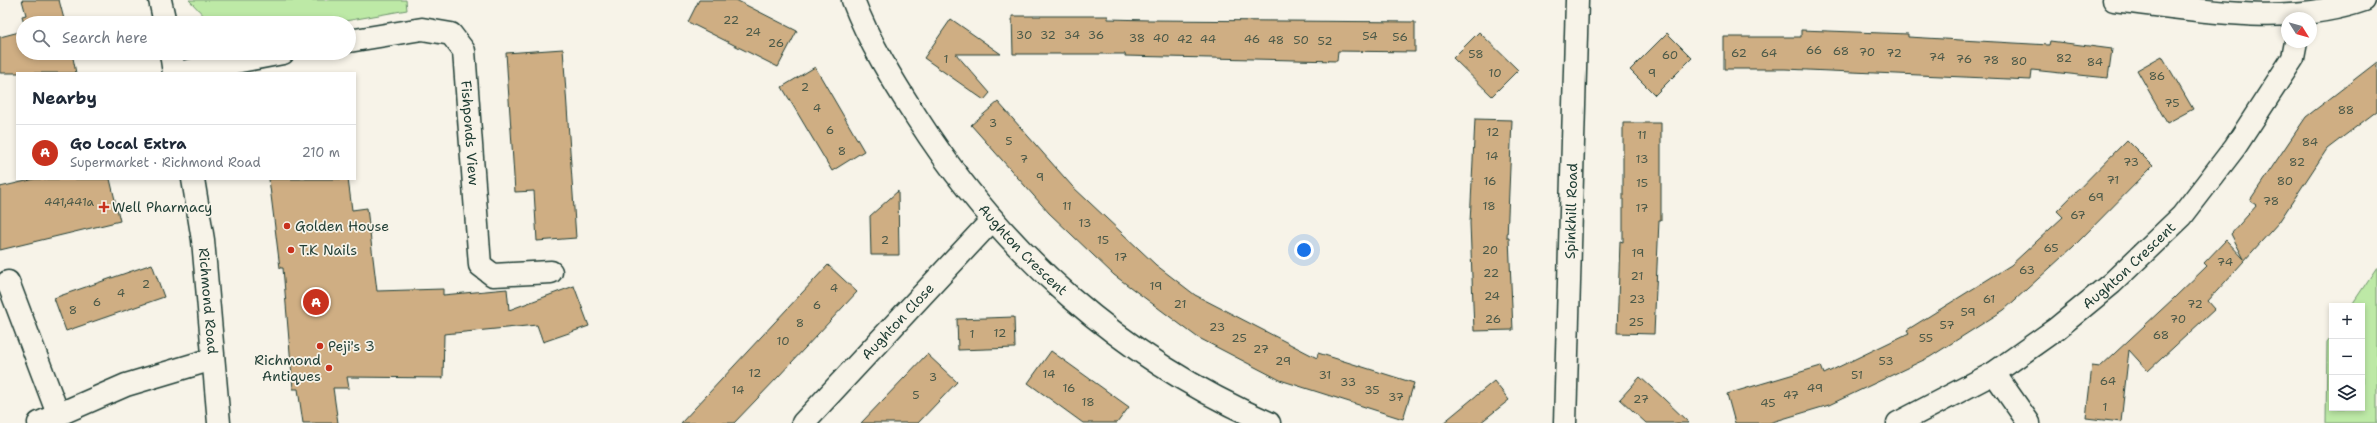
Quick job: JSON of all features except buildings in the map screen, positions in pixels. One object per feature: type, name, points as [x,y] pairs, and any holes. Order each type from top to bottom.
[{"type":"street","points":[[160,0],[163,16]]},
{"type":"street","name":"Aughton Crescent","points":[[853,0],[892,80],[938,151],[992,220],[1040,271],[1088,312],[1169,372],[1228,405],[1269,423]]},
{"type":"street","name":"Spinkhill Road","points":[[1565,423],[1577,0]]},
{"type":"street","points":[[2114,0],[2241,14],[2281,15]]},
{"type":"street","points":[[2317,12],[2345,7],[2364,0]]},
{"type":"street","name":"Fishponds View","points":[[356,40],[422,29],[451,34],[464,51],[480,265],[493,275],[551,272]]},
{"type":"street","name":"Aughton Crescent","points":[[1898,423],[1994,373],[2056,329],[2106,288],[2182,216],[2235,147],[2270,95],[2293,58],[2295,48]]},
{"type":"street","points":[[173,60],[176,72]]},
{"type":"street","points":[[181,72],[246,60]]},
{"type":"street","name":"Richmond Road","points":[[193,180],[204,240],[219,423]]},
{"type":"street","name":"Aughton Close","points":[[803,423],[992,220]]},
{"type":"street","points":[[8,282],[58,414]]},
{"type":"street","points":[[39,423],[126,385],[213,359]]},
{"type":"street","points":[[1994,373],[2029,423]]},
{"type":"green space","points":[[189,0],[406,0],[407,10],[356,19],[356,16],[204,16]]},
{"type":"green space","points":[[2377,267],[2377,423],[2326,423],[2327,342],[2329,339],[2329,411],[2365,411],[2365,303],[2353,303]]},
{"type":"place","name":"Well Pharmacy","points":[[104,207]]},
{"type":"place","name":"Golden House","points":[[287,226]]},
{"type":"place","name":"T.K Nails","points":[[291,250]]},
{"type":"place","name":"Go Local Extra","points":[[316,302]]},
{"type":"place","name":"Peji's 3","points":[[320,346]]},
{"type":"place","name":"Richmond Antiques","points":[[329,368]]}]
